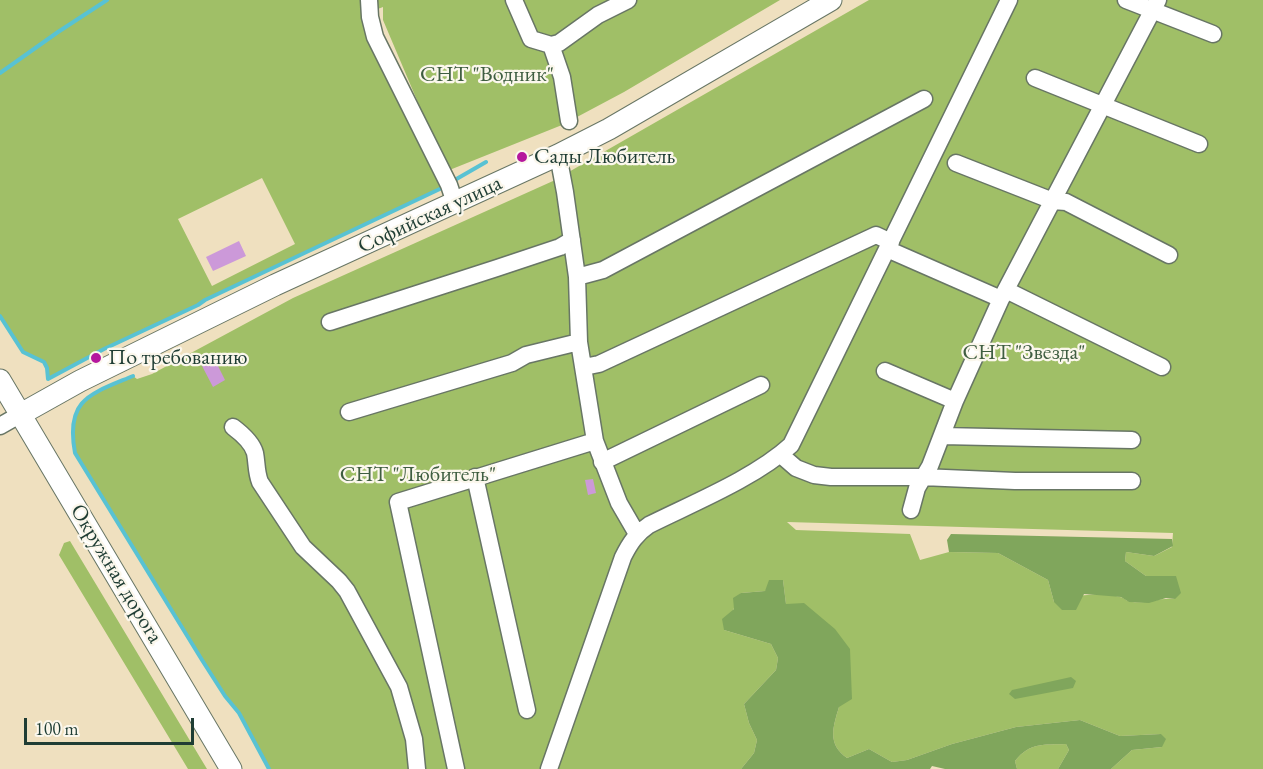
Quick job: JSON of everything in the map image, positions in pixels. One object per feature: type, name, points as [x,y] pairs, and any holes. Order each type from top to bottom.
[{"type":"main road","name":"Софийская улица","points":[[21,414],[80,381],[275,285],[558,156],[609,129],[831,0]]},
{"type":"main road","name":"Окружная дорога","points":[[0,380],[231,769]]},
{"type":"street","points":[[369,0],[375,37],[446,180],[455,203]]},
{"type":"street","points":[[514,0],[531,39],[551,45],[559,43],[598,15],[628,0]]},
{"type":"street","points":[[549,769],[623,557],[637,534],[649,525],[731,484],[781,455],[791,446],[1009,0]]},
{"type":"street","points":[[1126,0],[1155,5],[1213,34]]},
{"type":"street","points":[[911,510],[917,488],[930,466],[955,401],[1003,295],[1155,5]]},
{"type":"street","points":[[551,45],[562,77],[569,121]]},
{"type":"street","points":[[1035,78],[1198,144]]},
{"type":"street","points":[[577,277],[603,270],[924,99]]},
{"type":"street","points":[[558,156],[577,277],[579,342],[595,441],[619,503],[637,534]]},
{"type":"street","points":[[957,163],[1053,201],[1066,202],[1169,255]]},
{"type":"street","points":[[584,367],[599,364],[876,235],[889,246],[1162,367]]},
{"type":"street","points":[[330,322],[560,247],[572,240]]},
{"type":"street","points":[[349,412],[512,363],[526,355],[579,342]]},
{"type":"street","points":[[885,371],[955,401]]},
{"type":"street","points":[[602,462],[761,385]]},
{"type":"street","points":[[0,426],[21,414]]},
{"type":"street","points":[[233,427],[255,452],[256,474],[260,482],[303,547],[339,581],[346,591],[399,687],[414,739],[417,769]]},
{"type":"street","points":[[942,436],[1132,440]]},
{"type":"street","points":[[456,769],[398,502],[595,441]]},
{"type":"street","points":[[781,455],[796,468],[814,475],[831,477],[1132,481]]},
{"type":"street","points":[[475,477],[527,710]]},
{"type":"green space","name":"СНТ \"Водник\"","points":[[0,0],[780,0],[624,92],[562,125],[447,171],[383,20],[383,7],[365,14],[439,176],[441,189],[205,300],[48,378],[44,362],[23,352],[0,316]],"holes":[[[262,178],[295,244],[212,286],[178,219]]]},
{"type":"green space","points":[[869,0],[1263,0],[1263,769],[1111,769],[1132,750],[1162,747],[1161,734],[1120,736],[1080,720],[1016,727],[952,744],[907,760],[892,762],[869,749],[847,758],[836,747],[833,735],[839,707],[786,604],[783,580],[765,591],[741,593],[724,630],[771,644],[778,658],[776,670],[744,704],[757,740],[754,753],[741,769],[269,769],[239,713],[202,660],[75,453],[73,420],[79,405],[94,394],[133,376],[137,379],[152,374],[293,298],[553,181]],"holes":[[[787,522],[1173,533],[1172,547],[1154,556],[1126,552],[1125,561],[1146,576],[1175,576],[1175,599],[1130,602],[1112,595],[1095,594],[1054,602],[1048,580],[998,553],[949,552],[920,560],[910,534],[796,530]]]},
{"type":"green space","points":[[951,534],[1172,539],[1173,546],[1154,556],[1126,552],[1125,561],[1146,576],[1176,576],[1181,593],[1175,599],[1166,598],[1149,603],[1129,602],[1121,597],[1084,594],[1076,610],[1062,610],[1054,602],[1048,580],[998,553],[949,552],[947,540]]},
{"type":"green space","points":[[70,541],[207,769],[188,769],[59,555],[64,543]]},
{"type":"green space","points":[[769,580],[783,580],[786,604],[804,603],[835,629],[850,649],[852,699],[839,707],[833,735],[836,747],[847,758],[869,749],[892,762],[907,760],[952,744],[1016,727],[1080,720],[1120,736],[1161,734],[1166,739],[1162,747],[1132,750],[1111,769],[1058,769],[1069,750],[1066,744],[1044,745],[1026,750],[1015,761],[1017,769],[945,769],[932,766],[930,769],[741,769],[754,753],[757,740],[744,704],[776,670],[778,658],[771,644],[724,630],[722,619],[734,609],[733,598],[741,593],[765,591]]},
{"type":"green space","points":[[1071,677],[1076,681],[1073,688],[1015,699],[1009,694],[1012,690]]},
{"type":"green space","points":[[1066,744],[1069,750],[1058,769],[1017,769],[1015,761],[1026,750],[1044,745]]},
{"type":"building","points":[[239,241],[246,256],[213,271],[206,257]]},
{"type":"building","points":[[214,358],[225,380],[213,387],[201,364]]},
{"type":"building","points":[[593,479],[596,493],[588,495],[585,480]]},
{"type":"waterway","points":[[0,73],[107,0]]},
{"type":"waterway","points":[[453,181],[486,162]]},
{"type":"waterway","points":[[0,316],[23,352],[44,362],[48,379],[205,300],[444,187]]},
{"type":"waterway","points":[[133,376],[104,388],[84,401],[74,421],[75,453],[202,660],[239,713],[269,769]]},
{"type":"place","name":"Сады Любитель","points":[[522,157]]},
{"type":"place","name":"По требованию","points":[[96,358]]},
{"type":"park label","name":"СНТ \"Звезда\"","points":[[1024,353]]},
{"type":"park label","name":"СНТ \"Любитель\"","points":[[418,475]]}]
